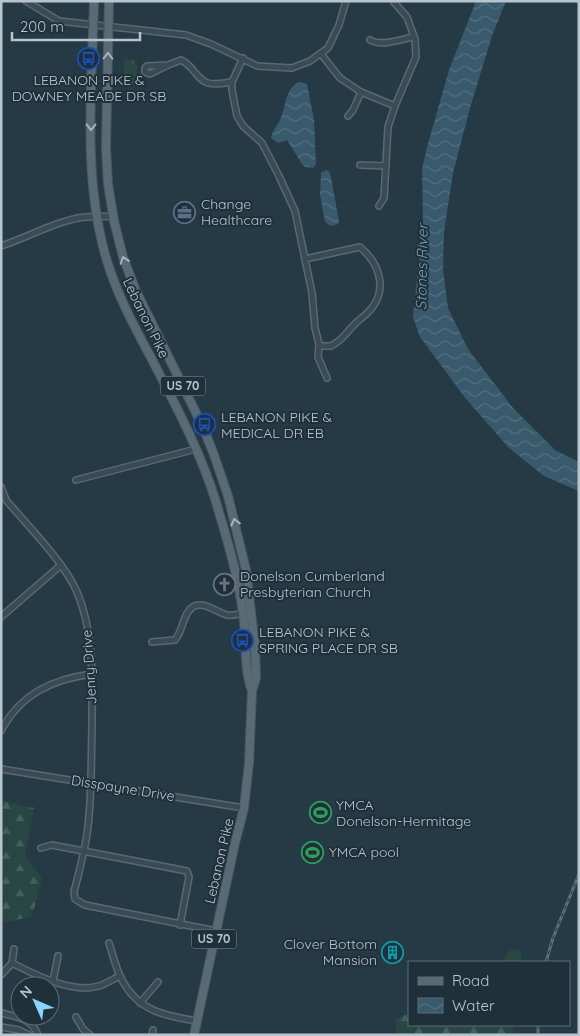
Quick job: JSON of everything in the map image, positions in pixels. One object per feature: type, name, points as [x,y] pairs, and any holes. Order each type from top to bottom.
[{"type":"main road","name":"Lebanon Pike","points":[[94,1],[91,147],[93,185],[136,291],[202,425],[213,452],[228,496],[246,570],[255,646],[256,678],[252,691],[249,772],[244,808],[194,1035]]},
{"type":"main road","name":"Lebanon Pike","points":[[110,1],[106,147],[108,184],[105,217],[107,261],[121,298],[198,452],[216,502],[231,556],[243,613],[248,680],[252,691]]},
{"type":"main road","points":[[198,452],[213,452]]},
{"type":"main road","points":[[231,556],[242,554]]},
{"type":"street","points":[[26,1],[59,21],[186,36],[211,44],[257,66],[292,68],[310,61],[328,48],[334,39],[346,1]]},
{"type":"street","points":[[379,206],[384,198],[388,127],[416,57],[414,37],[407,17],[393,1]]},
{"type":"street","points":[[370,40],[380,43],[414,37]]},
{"type":"street","points":[[320,54],[340,78],[361,92],[395,106]]},
{"type":"street","points":[[243,58],[232,82],[240,123],[262,143],[295,211],[312,293],[315,328],[319,346],[319,362],[327,378]]},
{"type":"street","points":[[168,65],[180,60],[184,61],[207,83],[232,82]]},
{"type":"street","points":[[348,116],[353,110],[361,92]]},
{"type":"street","points":[[360,165],[386,166]]},
{"type":"street","points":[[1,246],[22,240],[62,222],[79,218],[105,217]]},
{"type":"street","points":[[305,259],[360,247],[377,268],[380,280],[379,295],[372,309],[336,343],[331,346],[319,346]]},
{"type":"street","points":[[76,480],[198,452]]},
{"type":"street","name":"Jenry Drive","points":[[1,488],[3,501],[61,565],[78,593],[90,644],[92,674],[91,782],[88,827],[74,892],[75,899],[79,902],[180,925]]},
{"type":"street","points":[[1,617],[61,565]]},
{"type":"street","points":[[152,642],[175,640],[180,635],[188,612],[196,606],[206,606],[230,615],[243,613]]},
{"type":"street","points":[[1,730],[18,707],[38,691],[60,680],[92,674]]},
{"type":"street","name":"Disspayne Drive","points":[[1,769],[244,808]]},
{"type":"street","points":[[41,848],[52,845],[188,871],[189,877],[180,925],[216,931]]},
{"type":"street","points":[[109,943],[120,976],[140,1003],[155,1012],[197,1021]]},
{"type":"street","points":[[2,974],[12,963],[14,949]]},
{"type":"street","points":[[54,976],[58,956]]},
{"type":"street","points":[[12,963],[39,976]]},
{"type":"street","points":[[60,983],[90,988],[100,986],[120,976]]},
{"type":"street","points":[[140,1003],[158,982]]},
{"type":"street","points":[[1,1013],[23,1019],[34,1026],[38,1035]]},
{"type":"street","points":[[76,1017],[83,1029],[90,1035]]},
{"type":"street","points":[[1,1027],[19,1030],[29,1035]]},
{"type":"green space","points":[[124,59],[137,60],[136,83],[124,83]]},
{"type":"green space","points":[[127,64],[134,64],[134,80],[127,79]]},
{"type":"green space","points":[[1,800],[34,808],[25,855],[42,878],[31,917],[1,923]]},
{"type":"green space","points":[[514,949],[520,951],[522,958],[520,961],[504,961],[507,952]]},
{"type":"green space","points":[[408,1013],[408,1026],[512,1026],[514,1034],[396,1035],[396,1019]]},
{"type":"water","name":"Stones River","points":[[476,1],[506,1],[492,36],[453,173],[444,232],[443,269],[448,308],[468,349],[513,408],[555,450],[579,462],[579,491],[544,476],[509,448],[466,399],[420,337],[413,317],[423,222],[422,169],[449,70]]},
{"type":"water","points":[[301,82],[307,84],[314,120],[316,164],[313,168],[305,167],[302,164],[287,140],[278,143],[271,138],[282,115],[289,92],[296,84]]},
{"type":"water","points":[[326,170],[329,171],[331,177],[339,222],[331,226],[325,222],[320,195],[321,173]]},
{"type":"water","name":"YMCA pool","points":[[307,845],[322,849],[320,858],[305,854]]},
{"type":"railway","points":[[546,961],[553,938],[579,874]]},
{"type":"railway","points":[[538,1026],[538,1035]]},
{"type":"place","name":"LEBANON PIKE & DOWNEY MEADE DR SB","points":[[89,58]]},
{"type":"place","name":"Change Healthcare","points":[[185,212]]},
{"type":"place","name":"LEBANON PIKE & MEDICAL DR EB","points":[[205,425]]},
{"type":"place","name":"Donelson Cumberland Presbyterian Church","points":[[224,584]]},
{"type":"place","name":"LEBANON PIKE & SPRING PLACE DR SB","points":[[243,640]]},
{"type":"place","name":"YMCA Donelson-Hermitage","points":[[320,813]]},
{"type":"place","name":"YMCA pool","points":[[313,852]]},
{"type":"place","name":"Clover Bottom Mansion","points":[[393,952]]}]
